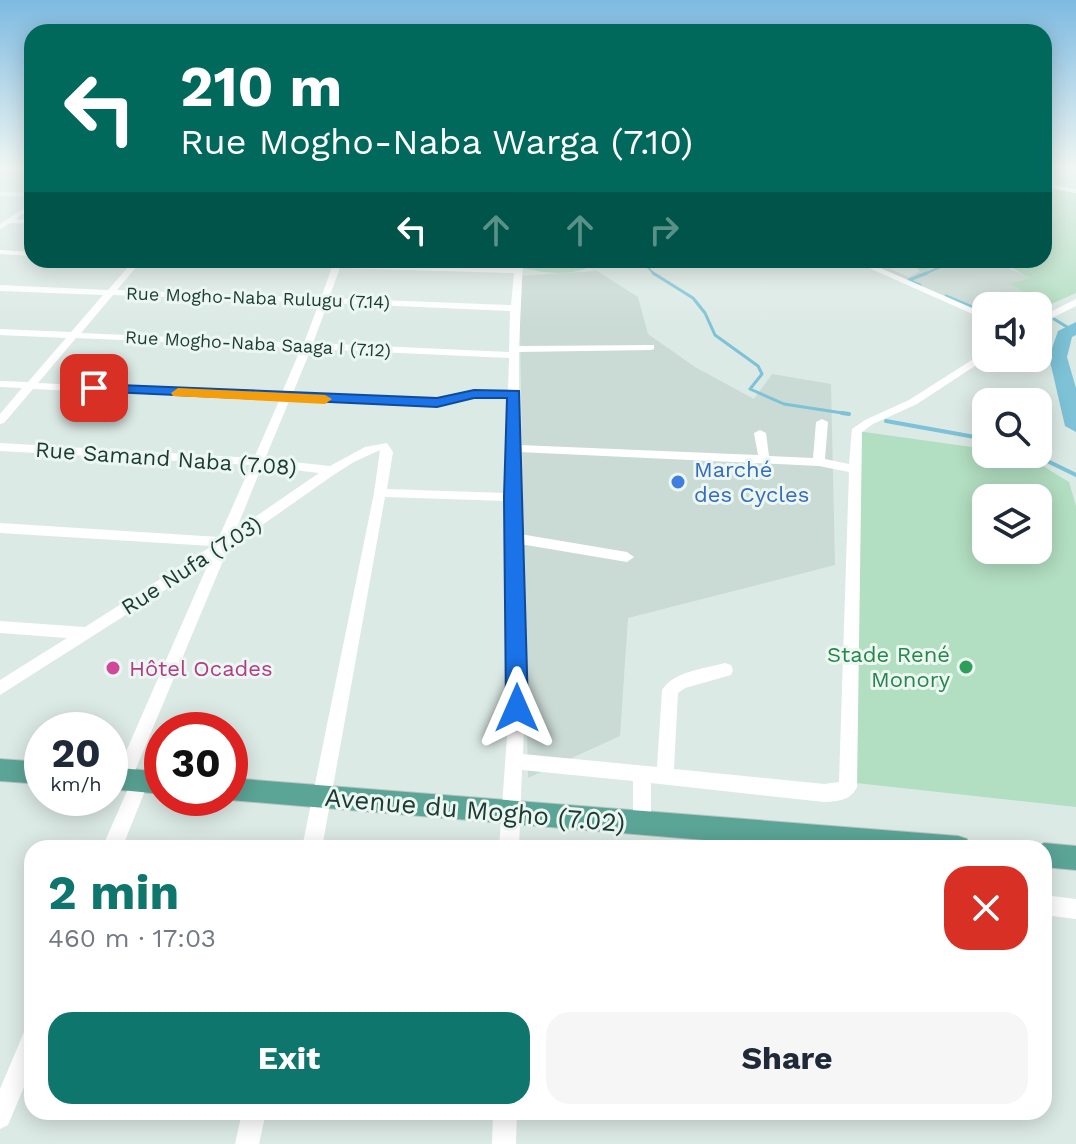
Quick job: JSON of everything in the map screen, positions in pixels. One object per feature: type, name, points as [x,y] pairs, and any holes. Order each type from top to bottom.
[{"type":"main road","points":[[0,770],[24,772]]},
{"type":"main road","name":"Avenue du Mogho (7.02)","points":[[248,791],[856,840]]},
{"type":"main road","points":[[1052,856],[1076,858]]},
{"type":"street","points":[[3,223],[24,222]]},
{"type":"street","points":[[0,252],[24,254]]},
{"type":"street","points":[[0,421],[131,268]]},
{"type":"street","points":[[115,840],[221,544],[307,347],[336,268]]},
{"type":"street","points":[[509,840],[517,678],[512,497],[515,308],[519,268]]},
{"type":"street","points":[[873,268],[972,311]]},
{"type":"street","name":"Rue Mogho-Naba Rulugu (7.14)","points":[[0,288],[515,308]]},
{"type":"street","points":[[1052,315],[1076,302]]},
{"type":"street","name":"Rue Mogho-Naba Saaga I (7.12)","points":[[0,332],[307,347],[515,352],[651,347]]},
{"type":"street","points":[[514,761],[824,793],[840,792],[848,787],[856,431],[878,417],[913,402],[972,363]]},
{"type":"street","points":[[0,384],[437,402],[474,394],[514,394]]},
{"type":"street","points":[[819,462],[822,422]]},
{"type":"street","points":[[760,433],[764,459]]},
{"type":"street","name":"Rue Nufa (7.03)","points":[[0,688],[332,470],[383,446],[387,452],[380,493]]},
{"type":"street","name":"Rue Samand Naba (7.08)","points":[[0,447],[256,462],[332,470]]},
{"type":"street","points":[[513,448],[819,462],[854,469]]},
{"type":"street","points":[[314,840],[380,493],[512,497]]},
{"type":"street","points":[[0,528],[221,544]]},
{"type":"street","points":[[513,538],[627,557]]},
{"type":"street","points":[[0,627],[85,633]]},
{"type":"street","points":[[665,777],[670,690],[680,682],[725,670]]},
{"type":"street","points":[[642,774],[642,823]]},
{"type":"street","points":[[755,832],[764,840]]},
{"type":"street","points":[[1052,906],[1076,909]]},
{"type":"street","points":[[0,1117],[24,1059]]},
{"type":"street","points":[[247,1144],[252,1120]]},
{"type":"street","points":[[504,1144],[505,1120]]},
{"type":"shaded area","points":[[878,268],[888,268],[909,277],[932,268],[1009,268],[1031,278],[1012,284],[1024,292],[972,292],[972,309]]},
{"type":"shaded area","name":"Marché des Cycles","points":[[597,271],[638,297],[648,334],[695,367],[754,399],[772,374],[831,384],[835,565],[628,618],[620,736],[528,778],[519,276]]},
{"type":"green space","points":[[1052,219],[1076,219],[1076,293],[1052,304],[1052,292],[1024,292],[1011,284],[1030,278],[1013,268],[1052,268]]},
{"type":"green space","points":[[523,268],[587,268],[558,273]]},
{"type":"green space","name":"Stade René Monory","points":[[857,431],[972,447],[972,468],[1046,468],[1069,482],[1076,506],[1076,807],[856,783]]},
{"type":"waterway","points":[[648,268],[653,273]]},
{"type":"waterway","points":[[923,274],[938,268]]},
{"type":"waterway","points":[[653,273],[693,298],[705,313],[715,335],[758,366],[762,374],[750,389],[784,404],[849,414],[842,413]]},
{"type":"waterway","points":[[920,285],[909,280],[923,274]]},
{"type":"waterway","points":[[946,296],[972,307]]},
{"type":"waterway","points":[[1054,319],[1072,330]]},
{"type":"waterway","points":[[1076,327],[1064,335],[1058,357],[1076,426]]},
{"type":"waterway","points":[[886,421],[972,436]]},
{"type":"waterway","points":[[1052,463],[1076,475]]},
{"type":"slow traffic","points":[[178,393],[325,399]]},
{"type":"place","name":"Marché des Cycles","points":[[678,482]]},
{"type":"place","name":"Stade René Monory","points":[[966,667]]},
{"type":"place","name":"Hôtel Ocades","points":[[113,668]]},
{"type":"route","points":[[94,388],[437,402],[474,394],[514,394],[512,497],[517,708]]}]
